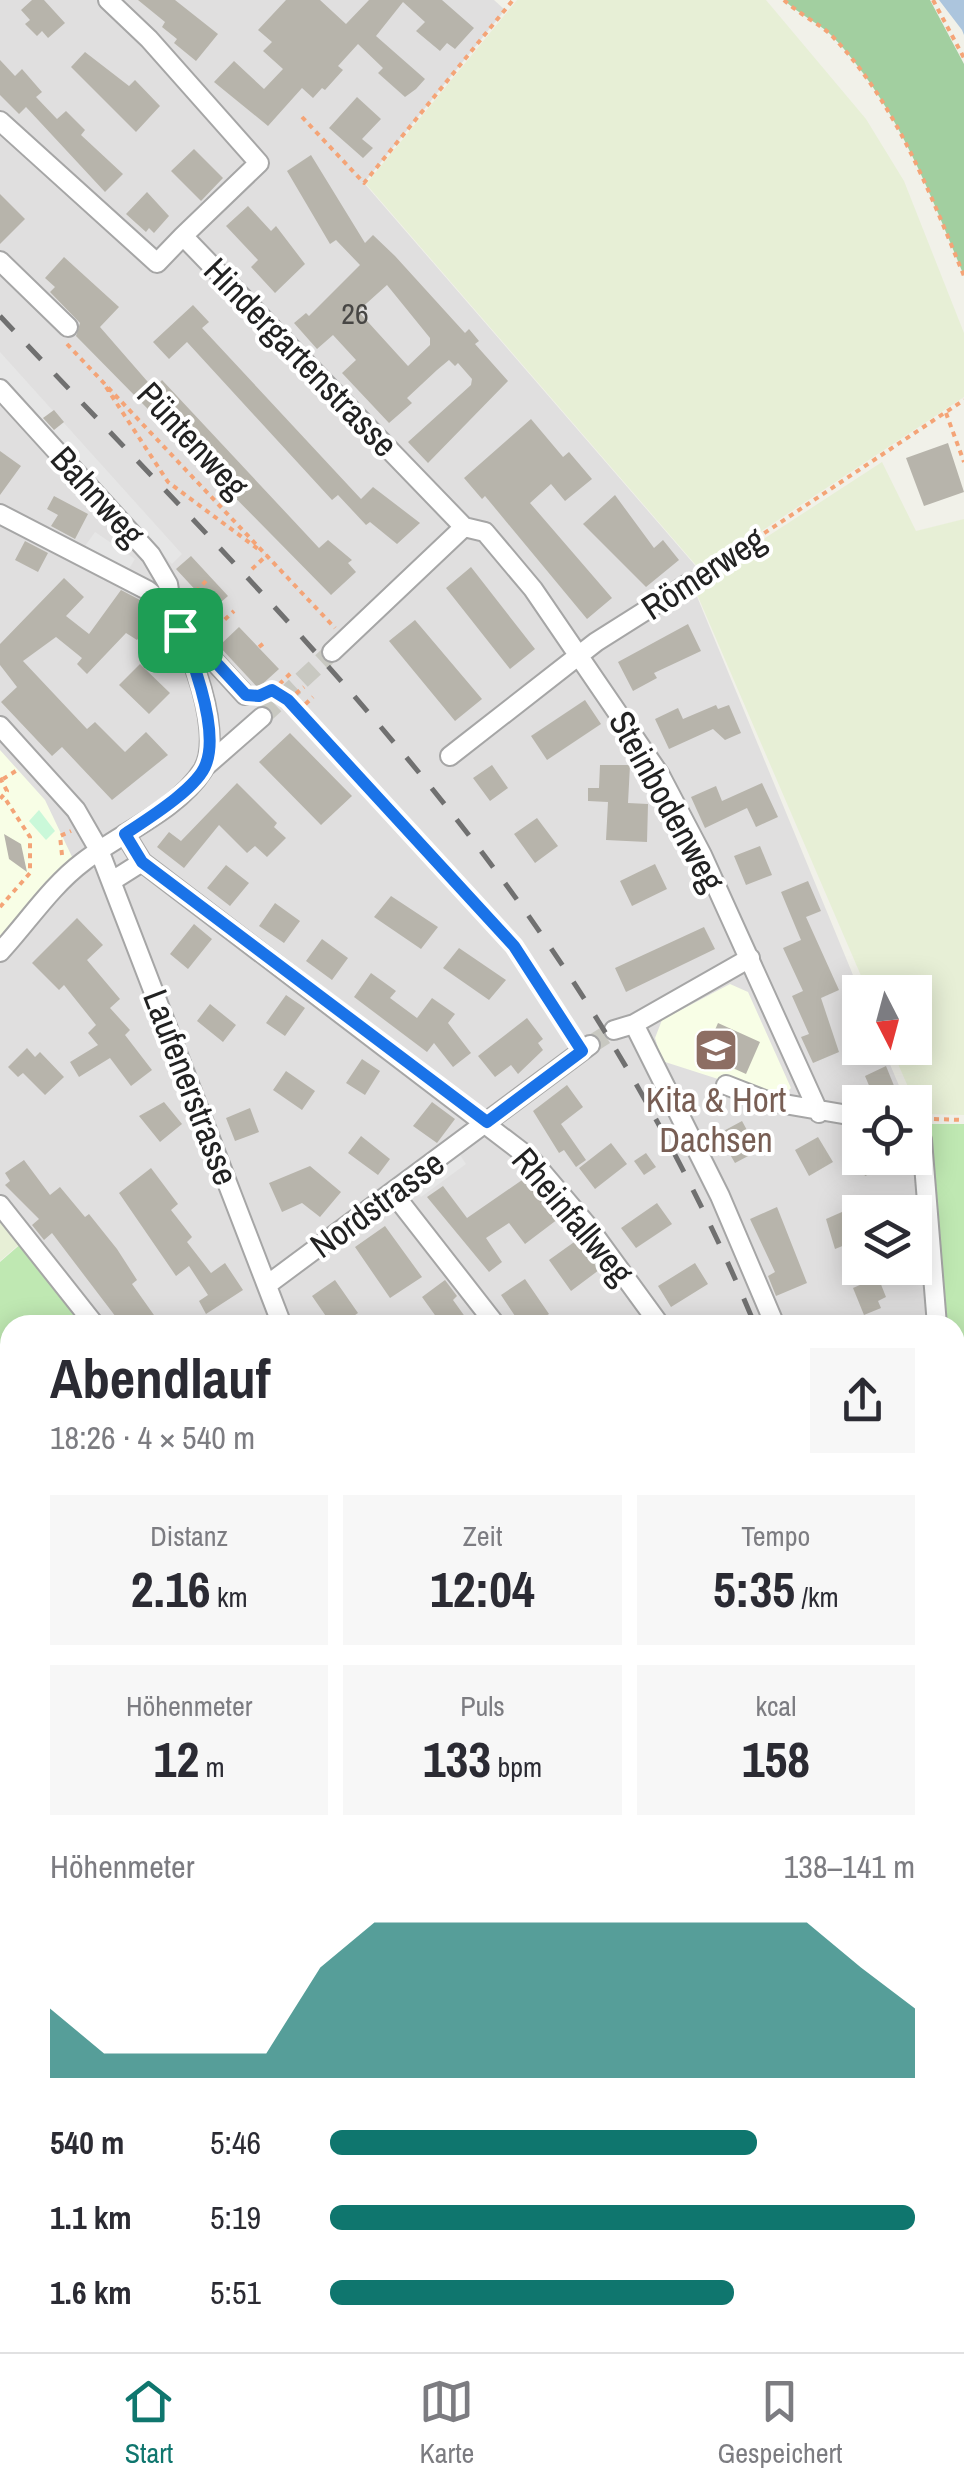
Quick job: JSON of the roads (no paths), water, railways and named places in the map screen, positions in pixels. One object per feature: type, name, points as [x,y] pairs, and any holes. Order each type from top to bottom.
[{"type":"street","points":[[108,0],[149,39],[259,164],[183,236]]},
{"type":"street","name":"Hindergartenstrasse","points":[[0,121],[156,262],[183,236],[464,528]]},
{"type":"street","points":[[0,261],[63,332]]},
{"type":"street","name":"Bahnweg","points":[[0,389],[152,554],[168,584],[173,616],[199,682],[208,736],[206,766]]},
{"type":"street","points":[[0,514],[147,590],[246,695]]},
{"type":"street","points":[[339,645],[464,528]]},
{"type":"street","name":"Steinbodenweg","points":[[464,528],[485,532],[580,655],[678,807],[819,1113]]},
{"type":"street","name":"Römerweg","points":[[450,756],[580,655],[691,582]]},
{"type":"street","points":[[199,682],[218,664]]},
{"type":"street","points":[[0,952],[78,865],[172,800],[262,717]]},
{"type":"street","name":"Laufenerstrasse","points":[[0,726],[84,825],[99,850],[278,1315]]},
{"type":"street","name":"Rheinfallweg","points":[[125,834],[142,862],[487,1122],[553,1183],[652,1315]]},
{"type":"street","points":[[112,881],[142,862]]},
{"type":"street","points":[[614,1030],[634,1024],[750,958]]},
{"type":"street","points":[[634,1024],[720,1196],[770,1315]]},
{"type":"street","name":"Nordstrasse","points":[[267,1285],[586,1048]]},
{"type":"street","points":[[726,1085],[767,1102],[842,1116]]},
{"type":"street","points":[[925,1175],[936,1315]]},
{"type":"street","points":[[393,1193],[488,1315]]},
{"type":"street","points":[[0,1206],[88,1315]]},
{"type":"water","points":[[939,0],[964,0],[964,35],[962,30]]},
{"type":"tunnel","points":[[262,717],[332,652]]},
{"type":"tunnel","points":[[590,1045],[614,1030]]},
{"type":"railway","points":[[0,316],[311,647],[484,855],[563,966],[634,1081],[699,1201],[751,1315]]},
{"type":"place","name":"Kita & Hort Dachsen","points":[[716,1050]]}]
